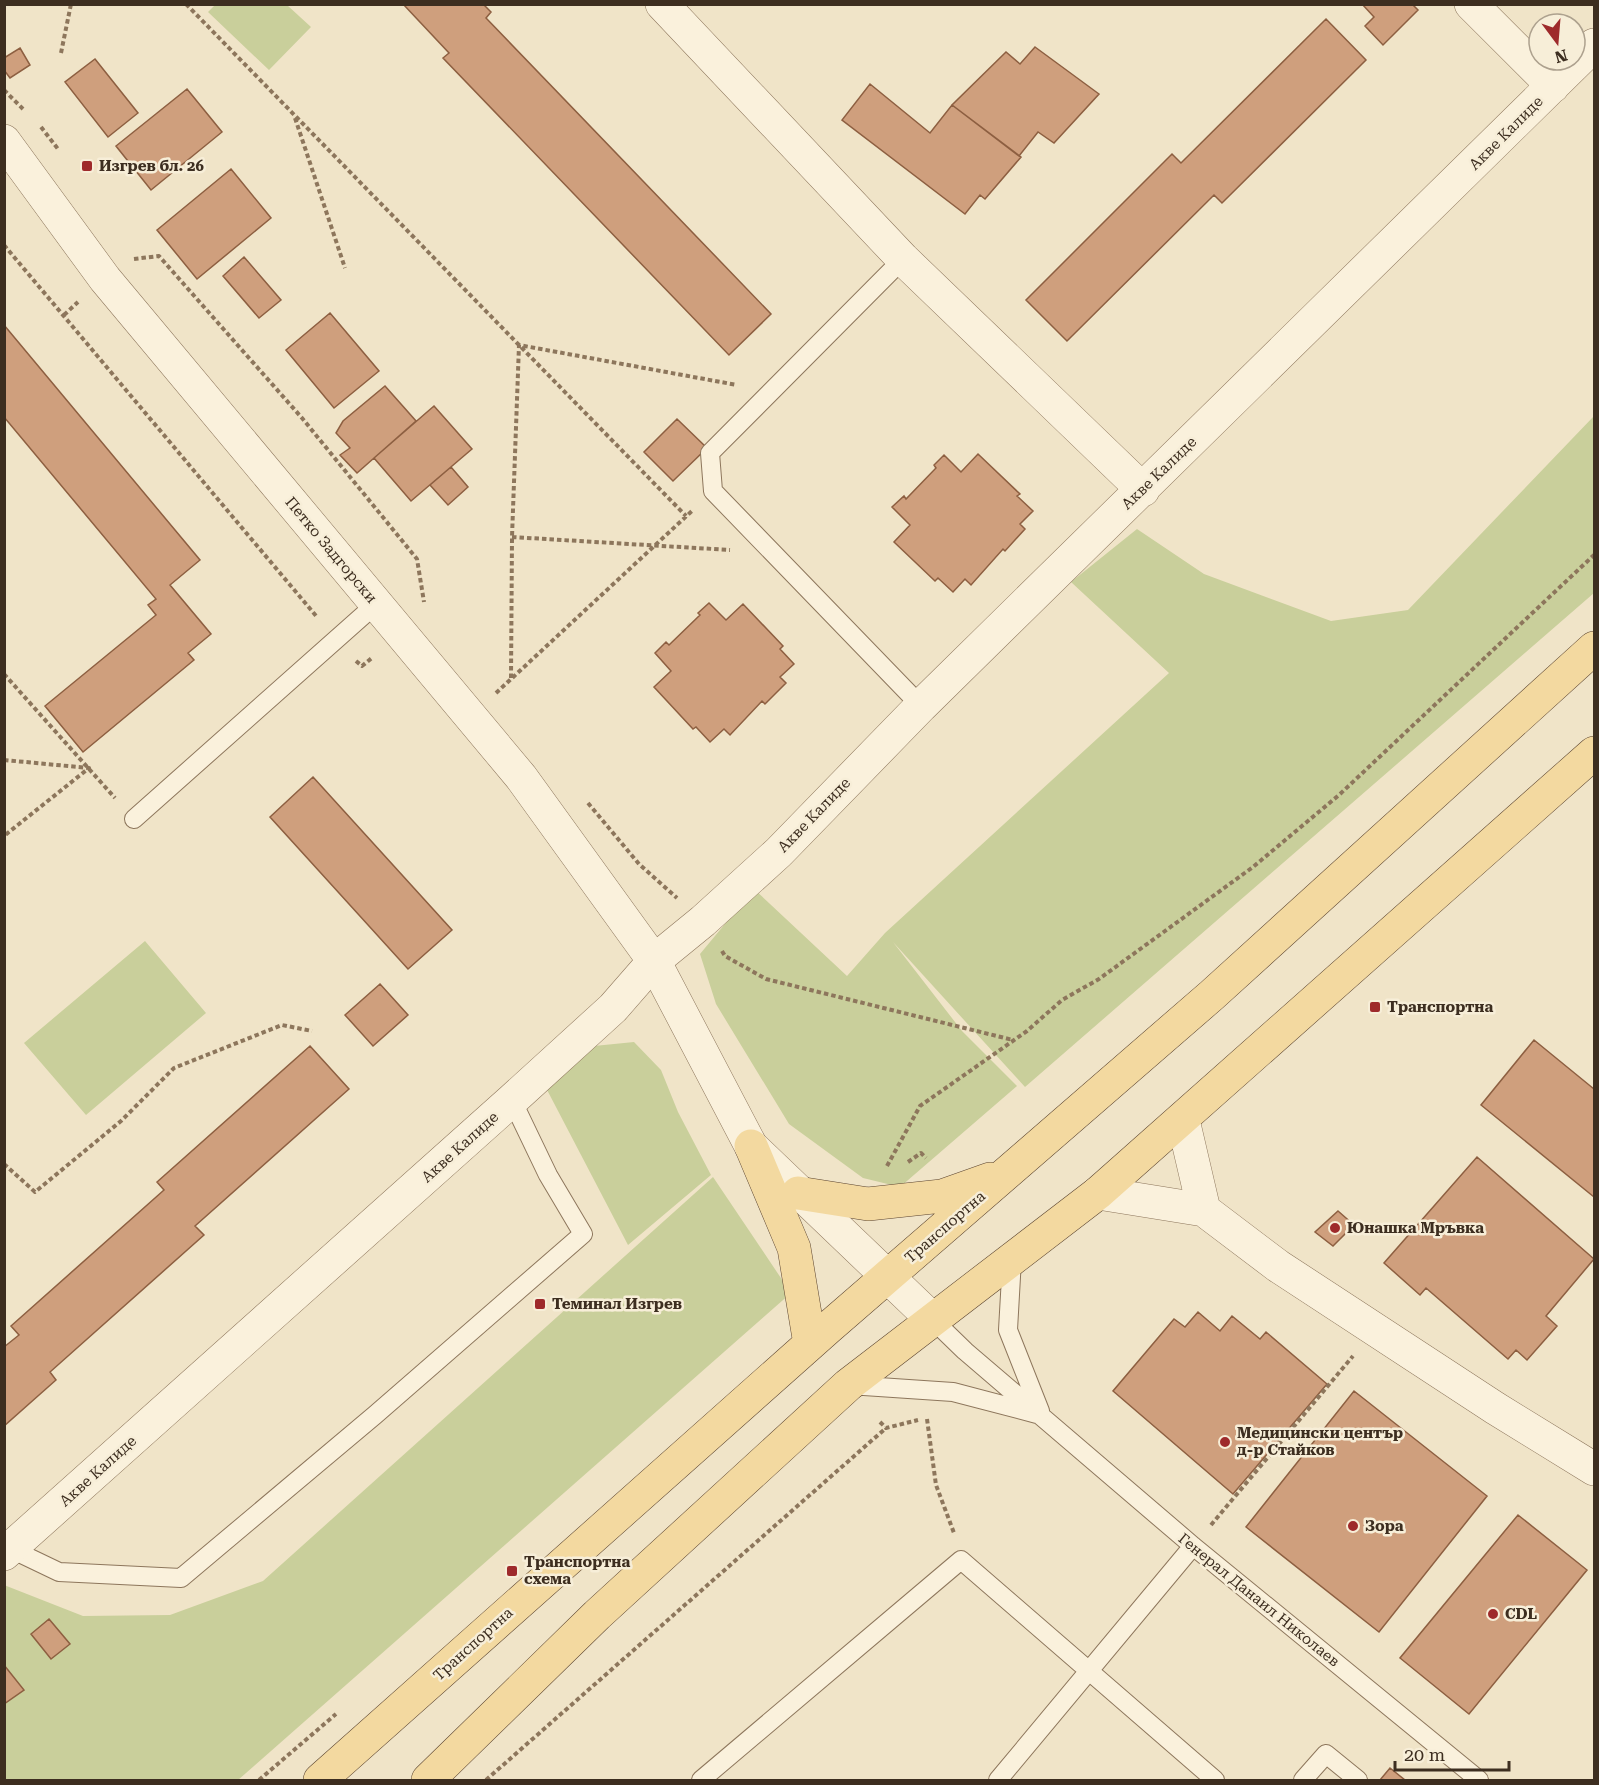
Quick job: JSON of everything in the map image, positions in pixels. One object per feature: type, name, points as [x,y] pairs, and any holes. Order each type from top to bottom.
[{"type":"main road","name":"Транспортна","points":[[320,1780],[888,1275],[1212,995],[1594,648]]},
{"type":"main road","points":[[428,1780],[597,1615],[848,1385],[1098,1193],[1594,753]]},
{"type":"main road","points":[[751,1146],[794,1248],[810,1344]]},
{"type":"main road","points":[[798,1193],[868,1204],[942,1196],[1009,1172]]},
{"type":"street","points":[[662,4],[903,260],[1143,490]]},
{"type":"street","points":[[1471,4],[1553,86]]},
{"type":"street","name":"Акве Калиде","points":[[8,1552],[512,1100],[613,1008],[654,961],[703,921],[779,852],[921,706],[1594,45]]},
{"type":"street","name":"Петко Задгорски","points":[[4,141],[105,279],[400,635],[521,777],[654,961],[751,1146],[932,1319]]},
{"type":"street","points":[[1183,1120],[1204,1210]]},
{"type":"street","points":[[1098,1193],[1204,1210],[1278,1266],[1495,1408],[1594,1469]]},
{"type":"lane","points":[[903,260],[710,453],[713,491],[921,706]]},
{"type":"lane","points":[[134,819],[376,604]]},
{"type":"lane","points":[[8,1552],[59,1572],[181,1578],[375,1415],[583,1234],[548,1175],[512,1100]]},
{"type":"lane","points":[[1013,1257],[1008,1330],[1042,1415]]},
{"type":"lane","name":"Генерал Данаил Николаев","points":[[932,1319],[965,1351],[1193,1546],[1479,1780]]},
{"type":"lane","points":[[848,1385],[953,1392],[1042,1415]]},
{"type":"lane","points":[[998,1780],[1193,1546]]},
{"type":"lane","points":[[700,1780],[961,1560],[1215,1780]]},
{"type":"lane","points":[[1303,1780],[1326,1754],[1358,1780]]},
{"type":"path","points":[[61,53],[71,4]]},
{"type":"path","points":[[186,4],[686,516]]},
{"type":"path","points":[[294,115],[345,268]]},
{"type":"path","points":[[4,244],[336,640],[362,666],[400,635],[425,608],[417,559],[302,418],[159,256],[131,259]]},
{"type":"path","points":[[519,345],[772,391]]},
{"type":"path","points":[[511,678],[512,537],[519,345]]},
{"type":"path","points":[[470,717],[713,491]]},
{"type":"path","points":[[512,537],[775,553]]},
{"type":"path","points":[[886,1174],[886,1167],[921,1106],[1014,1041],[1062,1000],[1100,980],[1253,867],[1338,795],[1594,555]]},
{"type":"path","points":[[4,674],[134,819]]},
{"type":"path","points":[[488,685],[503,702]]},
{"type":"path","points":[[4,760],[89,768]]},
{"type":"path","points":[[4,836],[89,768]]},
{"type":"path","points":[[586,801],[639,864],[703,921],[725,956],[766,979],[1014,1041]]},
{"type":"path","points":[[4,1164],[35,1192],[121,1120],[174,1068],[282,1025],[312,1031]]},
{"type":"path","points":[[889,1162],[907,1162],[921,1153],[926,1158]]},
{"type":"path","points":[[1193,1546],[1375,1329]]},
{"type":"path","points":[[486,1780],[886,1428],[927,1418],[936,1485],[948,1510],[961,1560]]},
{"type":"path","points":[[880,1422],[886,1428]]},
{"type":"green space","points":[[215,5],[287,5],[311,27],[269,70],[208,12]]},
{"type":"green space","points":[[1594,416],[1594,593],[1025,1087],[893,942],[962,1031],[1017,1086],[900,1187],[863,1178],[789,1124],[716,1004],[700,954],[754,889],[847,976],[885,933],[1169,673],[1071,582],[1137,529],[1204,574],[1331,621],[1408,610]]},
{"type":"green space","points":[[145,941],[206,1013],[86,1115],[24,1043]]},
{"type":"green space","points":[[634,1042],[661,1070],[678,1112],[711,1175],[628,1245],[545,1086],[584,1047]]},
{"type":"green space","points":[[713,1177],[791,1293],[238,1780],[5,1780],[4,1585],[83,1616],[170,1615],[263,1581]]},
{"type":"building","points":[[403,4],[483,4],[491,12],[486,18],[771,314],[729,355],[443,58],[449,53]]},
{"type":"building","points":[[1362,4],[1412,4],[1418,10],[1383,45],[1365,26],[1374,17]]},
{"type":"building","points":[[1326,19],[1366,60],[1222,203],[1214,195],[1067,341],[1026,300],[1172,154],[1181,163]]},
{"type":"building","points":[[1035,47],[1099,94],[1054,143],[1038,132],[1019,156],[952,105],[1006,52],[1020,64]]},
{"type":"building","points":[[20,48],[30,65],[10,78],[4,70],[4,58]]},
{"type":"building","points":[[95,59],[138,113],[108,137],[65,82]]},
{"type":"building","points":[[870,84],[930,133],[952,105],[1021,157],[985,199],[980,195],[965,214],[842,120]]},
{"type":"building","points":[[187,89],[222,132],[151,190],[116,146]]},
{"type":"building","points":[[231,169],[271,218],[197,279],[157,230]]},
{"type":"building","points":[[244,257],[281,300],[259,318],[223,276]]},
{"type":"building","points":[[330,313],[379,371],[334,408],[286,350]]},
{"type":"building","points":[[4,325],[200,560],[170,585],[211,634],[188,653],[194,660],[83,752],[45,706],[156,615],[148,605],[156,599],[4,417]]},
{"type":"building","points":[[385,386],[416,421],[357,473],[340,455],[350,448],[336,433],[343,421]]},
{"type":"building","points":[[434,406],[472,449],[411,501],[374,458]]},
{"type":"building","points":[[677,419],[707,448],[673,481],[644,452]]},
{"type":"building","points":[[978,454],[1020,494],[1017,496],[1033,511],[1020,524],[1025,529],[1005,551],[1003,549],[971,585],[965,579],[953,592],[938,578],[935,581],[894,542],[910,525],[892,507],[904,496],[906,499],[936,468],[934,465],[944,455],[961,472]]},
{"type":"building","points":[[451,467],[468,487],[448,505],[430,485]]},
{"type":"building","points":[[709,603],[726,620],[743,604],[783,646],[780,649],[794,664],[780,677],[786,683],[765,704],[762,701],[730,735],[724,729],[710,742],[696,727],[693,729],[654,687],[671,671],[655,653],[666,642],[669,645]]},
{"type":"building","points":[[313,777],[452,930],[408,969],[270,817]]},
{"type":"building","points":[[380,984],[408,1015],[373,1046],[345,1015]]},
{"type":"building","points":[[1534,1040],[1594,1089],[1594,1197],[1481,1105]]},
{"type":"building","points":[[310,1046],[349,1089],[195,1226],[204,1235],[50,1372],[56,1380],[4,1426],[4,1347],[19,1335],[11,1326],[164,1190],[157,1182]]},
{"type":"building","points":[[1477,1157],[1594,1259],[1546,1316],[1557,1326],[1527,1360],[1516,1350],[1508,1359],[1426,1288],[1420,1295],[1384,1263]]},
{"type":"building","name":"Юнашка Мръвка","points":[[1338,1211],[1354,1225],[1333,1246],[1315,1232]]},
{"type":"building","name":"Медицински център д-р Стайков","points":[[1198,1312],[1220,1331],[1232,1316],[1260,1339],[1266,1332],[1327,1384],[1233,1494],[1113,1391],[1174,1319],[1185,1327]]},
{"type":"building","points":[[1354,1391],[1487,1496],[1379,1632],[1246,1527]]},
{"type":"building","name":"CDL","points":[[1518,1515],[1587,1570],[1469,1714],[1400,1658]]},
{"type":"building","points":[[49,1619],[70,1644],[51,1659],[31,1634]]},
{"type":"building","points":[[4,1665],[24,1690],[4,1704]]},
{"type":"building","points":[[1390,1768],[1405,1780],[1380,1780]]},
{"type":"place","name":"Изгрев бл. 26","points":[[87,166]]},
{"type":"place","name":"Транспортна","points":[[1375,1007]]},
{"type":"place","name":"Юнашка Мръвка","points":[[1335,1228]]},
{"type":"place","name":"Теминал Изгрев","points":[[540,1304]]},
{"type":"place","name":"Медицински център д-р Стайков","points":[[1225,1442]]},
{"type":"place","name":"Зора","points":[[1353,1526]]},
{"type":"place","name":"Транспортна схема","points":[[512,1571]]},
{"type":"place","name":"CDL","points":[[1493,1614]]}]
